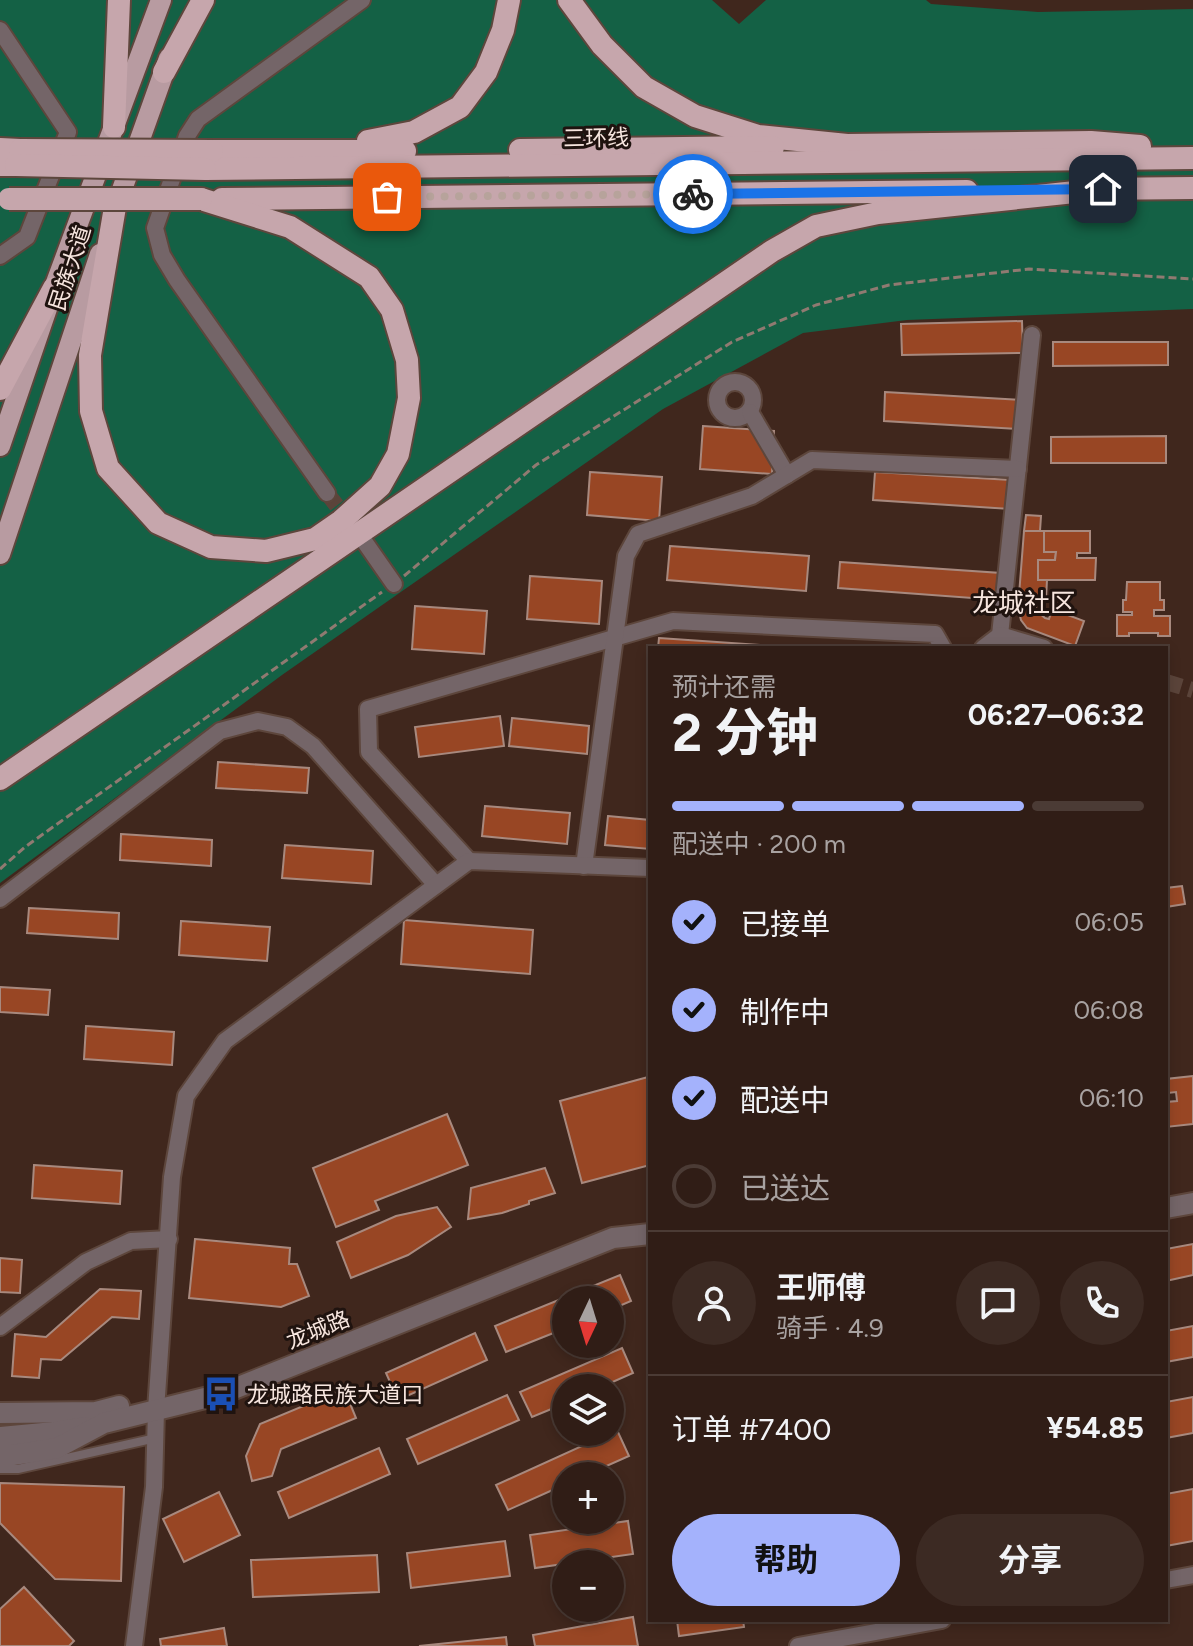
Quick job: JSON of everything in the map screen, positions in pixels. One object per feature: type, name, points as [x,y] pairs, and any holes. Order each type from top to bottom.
[{"type":"highway","points":[[114,127],[119,0]]},
{"type":"highway","points":[[164,72],[203,0]]},
{"type":"highway","points":[[208,160],[352,144],[414,132],[460,107],[486,72],[503,30],[509,0]]},
{"type":"highway","points":[[569,0],[602,45],[644,87],[695,116],[758,136],[847,145]]},
{"type":"highway","points":[[275,152],[1091,142],[1193,151]]},
{"type":"highway","name":"三环线","points":[[9,157],[208,160],[1193,158]]},
{"type":"highway","points":[[3,199],[1193,188]]},
{"type":"highway","points":[[0,779],[772,251],[816,226],[878,213],[1103,189]]},
{"type":"highway","points":[[115,207],[90,355],[91,411],[108,468],[158,523],[211,547],[266,551],[315,539],[341,521],[380,486],[398,454],[409,398],[407,360],[392,310],[369,277],[290,227],[201,199]]},
{"type":"highway","points":[[0,389],[54,288]]},
{"type":"main road","name":"民族大道","points":[[0,446],[54,288],[161,0]]},
{"type":"main road","name":"民族大道","points":[[0,554],[115,207],[190,0]]},
{"type":"street","points":[[327,493],[177,280],[162,255],[155,228],[187,136],[198,119],[362,0]]},
{"type":"street","points":[[0,30],[68,132],[27,237],[0,256]]},
{"type":"street","points":[[986,646],[1000,635],[1032,335]]},
{"type":"street","points":[[750,412],[787,475]]},
{"type":"street","points":[[584,866],[626,556],[638,534],[752,496],[812,460],[1018,469]]},
{"type":"street","points":[[364,541],[394,584]]},
{"type":"street","points":[[469,861],[369,752],[368,709],[673,621],[935,634],[942,646]]},
{"type":"street","points":[[1000,635],[1037,646]]},
{"type":"street","points":[[0,899],[220,731],[258,721],[287,727],[313,746],[436,885]]},
{"type":"street","points":[[134,1646],[154,1487],[172,1177],[186,1096],[225,1041],[469,861],[648,868]]},
{"type":"street","points":[[1168,1195],[1193,1190]]},
{"type":"street","points":[[1168,1208],[1193,1203]]},
{"type":"street","name":"龙城路","points":[[0,1413],[100,1417],[157,1403],[614,1225],[648,1221]]},
{"type":"street","name":"龙城路","points":[[157,1403],[221,1394],[613,1238],[648,1234]]},
{"type":"street","points":[[0,1327],[86,1262],[131,1241],[169,1239]]},
{"type":"street","points":[[0,1429],[100,1417]]},
{"type":"street","points":[[0,1437],[54,1432],[100,1417]]},
{"type":"street","name":"龙城路","points":[[0,1455],[57,1448],[100,1417]]},
{"type":"street","points":[[1168,1580],[1193,1575]]},
{"type":"street","points":[[798,1646],[931,1622]]},
{"type":"lane","points":[[0,1469],[18,1469],[156,1438]]},
{"type":"path","points":[[0,869],[25,847],[394,584],[536,465],[732,342],[816,305],[889,285],[1029,269],[1193,279]]},
{"type":"green space","points":[[0,0],[712,0],[739,24],[766,0],[926,0],[931,4],[1038,12],[1193,9],[1193,309],[907,320],[803,333],[663,409],[282,675],[0,883]]},
{"type":"building","points":[[1022,321],[1023,353],[902,355],[901,324]]},
{"type":"building","points":[[1053,342],[1168,342],[1168,365],[1053,366]]},
{"type":"building","points":[[885,392],[1022,400],[1020,429],[884,421]]},
{"type":"building","points":[[703,426],[774,431],[772,474],[700,469]]},
{"type":"building","points":[[1166,436],[1166,463],[1051,463],[1051,437]]},
{"type":"building","points":[[590,472],[662,477],[659,521],[587,515]]},
{"type":"building","points":[[875,472],[1011,480],[1010,509],[873,500]]},
{"type":"building","points":[[1026,515],[1041,516],[1040,531],[1024,531]]},
{"type":"building","points":[[1024,531],[1044,531],[1044,552],[1056,552],[1055,560],[1038,560],[1038,580],[1047,580],[1046,599],[1035,599],[1036,608],[1045,618],[1049,619],[1052,609],[1084,621],[1075,646],[1027,628],[1021,620],[1018,608]]},
{"type":"building","points":[[1044,531],[1090,531],[1090,553],[1077,553],[1077,558],[1096,558],[1095,580],[1038,580],[1038,560],[1055,560],[1056,552],[1044,552]]},
{"type":"building","points":[[670,546],[809,556],[806,591],[667,580]]},
{"type":"building","points":[[840,562],[1001,573],[999,600],[838,588]]},
{"type":"building","points":[[530,576],[602,581],[599,624],[527,619]]},
{"type":"building","points":[[1127,582],[1160,582],[1160,600],[1164,600],[1164,610],[1154,610],[1154,616],[1170,616],[1170,636],[1129,633],[1129,636],[1117,636],[1117,615],[1132,615],[1132,612],[1123,612]]},
{"type":"building","points":[[415,606],[487,611],[484,654],[412,649]]},
{"type":"building","points":[[659,638],[773,646],[658,646]]},
{"type":"building","points":[[500,716],[504,746],[419,757],[415,727]]},
{"type":"building","points":[[512,718],[589,726],[587,754],[509,746]]},
{"type":"building","points":[[218,762],[309,768],[307,793],[216,788]]},
{"type":"building","points":[[485,806],[570,813],[567,844],[482,836]]},
{"type":"building","points":[[608,816],[648,820],[648,849],[605,845]]},
{"type":"building","points":[[121,834],[212,840],[211,866],[120,860]]},
{"type":"building","points":[[285,845],[373,851],[371,884],[282,878]]},
{"type":"building","points":[[1182,886],[1185,904],[1168,907],[1168,888]]},
{"type":"building","points":[[29,908],[119,913],[118,939],[27,933]]},
{"type":"building","points":[[404,920],[533,930],[530,974],[401,964]]},
{"type":"building","points":[[181,921],[270,927],[267,961],[179,955]]},
{"type":"building","points":[[0,987],[50,990],[48,1015],[0,1012]]},
{"type":"building","points":[[86,1026],[174,1032],[172,1065],[84,1059]]},
{"type":"building","points":[[1193,1076],[1193,1124],[1168,1127],[1168,1102],[1177,1101],[1176,1092],[1168,1093],[1168,1079]]},
{"type":"building","points":[[648,1077],[648,1166],[582,1183],[560,1101]]},
{"type":"building","points":[[447,1114],[468,1165],[375,1201],[379,1210],[336,1227],[313,1168]]},
{"type":"building","points":[[34,1165],[122,1171],[120,1204],[32,1198]]},
{"type":"building","points":[[545,1168],[555,1193],[502,1213],[468,1219],[471,1188]]},
{"type":"building","points":[[437,1207],[451,1227],[408,1255],[351,1278],[337,1242],[396,1216]]},
{"type":"building","points":[[195,1239],[290,1248],[289,1264],[297,1264],[309,1296],[281,1307],[189,1298]]},
{"type":"building","points":[[1193,1244],[1193,1275],[1168,1281],[1168,1249]]},
{"type":"building","points":[[0,1258],[22,1260],[20,1293],[0,1292]]},
{"type":"building","points":[[620,1275],[631,1301],[624,1304],[624,1286],[593,1286]]},
{"type":"building","points":[[100,1289],[141,1291],[139,1319],[112,1317],[61,1360],[41,1359],[39,1378],[12,1376],[15,1334],[46,1337]]},
{"type":"building","points":[[552,1303],[552,1334],[506,1352],[495,1326]]},
{"type":"building","points":[[1193,1326],[1193,1357],[1168,1362],[1168,1331]]},
{"type":"building","points":[[475,1333],[487,1360],[398,1400],[386,1373]]},
{"type":"building","points":[[624,1353],[633,1373],[624,1377],[624,1374],[562,1374],[599,1358],[624,1358]]},
{"type":"building","points":[[552,1378],[552,1409],[532,1417],[520,1392]]},
{"type":"building","points":[[344,1389],[356,1418],[281,1449],[272,1476],[252,1481],[246,1456],[260,1424]]},
{"type":"building","points":[[507,1395],[519,1420],[418,1464],[407,1439]]},
{"type":"building","points":[[1193,1397],[1193,1433],[1168,1438],[1168,1402]]},
{"type":"building","points":[[624,1445],[629,1456],[616,1462],[552,1462],[552,1490],[508,1510],[496,1485],[582,1446]]},
{"type":"building","points":[[379,1448],[390,1474],[289,1518],[278,1492]]},
{"type":"building","points":[[0,1483],[124,1487],[121,1581],[55,1579],[0,1523]]},
{"type":"building","points":[[1193,1489],[1193,1541],[1168,1546],[1168,1494]]},
{"type":"building","points":[[219,1492],[240,1535],[184,1562],[163,1519]]},
{"type":"building","points":[[628,1521],[633,1554],[624,1555],[624,1550],[552,1550],[552,1566],[535,1568],[530,1535],[552,1532],[624,1534],[624,1522]]},
{"type":"building","points":[[505,1541],[510,1576],[411,1588],[407,1553]]},
{"type":"building","points":[[377,1555],[379,1592],[253,1597],[251,1560]]},
{"type":"building","points":[[24,1587],[74,1641],[69,1646],[0,1646],[0,1609]]},
{"type":"building","points":[[633,1617],[638,1646],[535,1646],[533,1635],[605,1622],[624,1622],[624,1619]]},
{"type":"building","points":[[677,1622],[743,1622],[744,1627],[679,1636]]},
{"type":"building","points":[[224,1628],[227,1646],[161,1646],[160,1639]]},
{"type":"building","points":[[506,1637],[507,1646],[419,1646]]},
{"type":"tunnel","points":[[327,493],[350,523]]},
{"type":"tunnel","points":[[1168,683],[1193,690]]},
{"type":"way so far","points":[[387,197],[693,194]]},
{"type":"place","name":"龙城路民族大道口","points":[[221,1394]]},
{"type":"district","name":"龙城社区","points":[[1024,603]]},
{"type":"route","points":[[693,194],[1103,189]]}]
